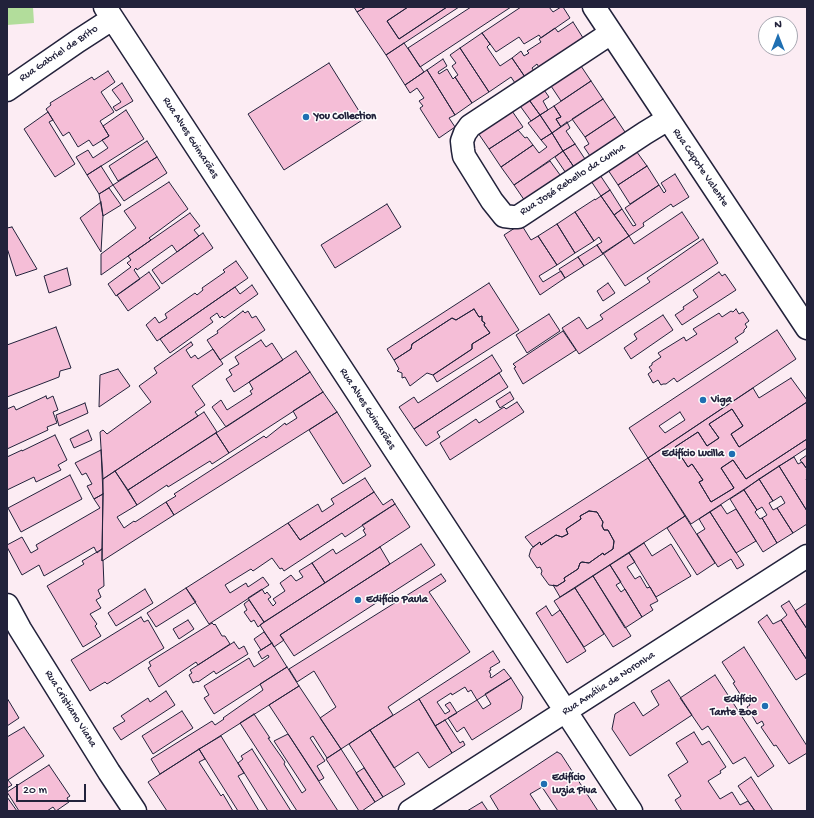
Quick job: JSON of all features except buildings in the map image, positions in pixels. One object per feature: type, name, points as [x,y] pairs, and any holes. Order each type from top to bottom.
[{"type":"street","name":"Rua Capote Valente","points":[[594,7],[807,328]]},
{"type":"street","name":"Rua Gabriel de Brito","points":[[7,90],[78,41],[108,13]]},
{"type":"street","name":"Rua Alves Guimarães","points":[[108,13],[631,811]]},
{"type":"street","name":"Rua José Rebello da Cunha","points":[[611,33],[470,126],[465,133],[462,141],[464,156],[492,201],[504,216],[518,217],[668,119]]},
{"type":"street","name":"Rua Amália de Noronha","points":[[410,811],[807,556]]},
{"type":"street","name":"Rua Cristiano Viana","points":[[7,605],[20,629],[135,811]]},
{"type":"green space","points":[[7,7],[33,7],[34,23],[7,25]]},
{"type":"place","name":"You Collection","points":[[306,117]]},
{"type":"place","name":"Viga","points":[[703,400]]},
{"type":"place","name":"Edifício Lucilla","points":[[732,454]]},
{"type":"place","name":"Edifício Paula","points":[[358,600]]},
{"type":"place","name":"Edifício Tante Zoe","points":[[765,706]]},
{"type":"place","name":"Edifício Luzia Piva","points":[[544,784]]}]
